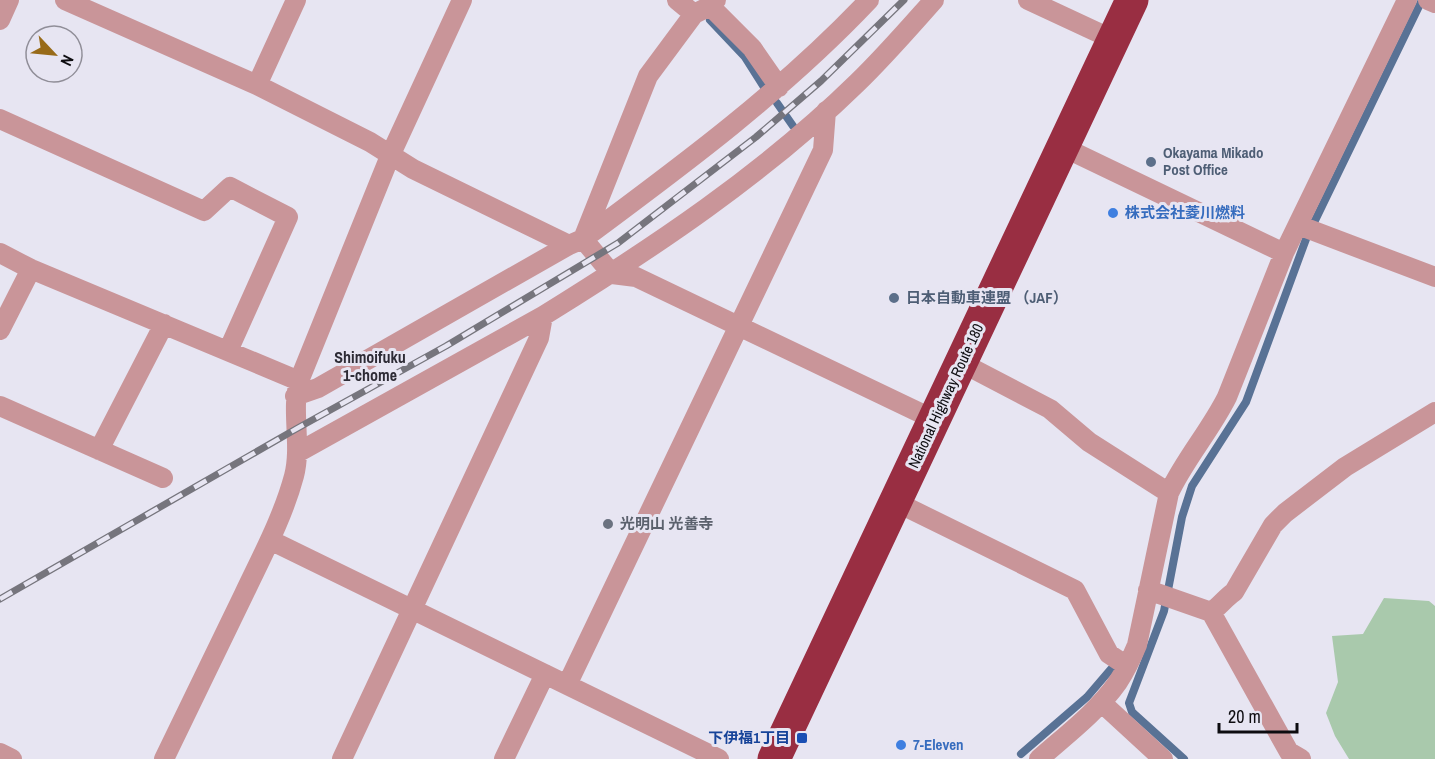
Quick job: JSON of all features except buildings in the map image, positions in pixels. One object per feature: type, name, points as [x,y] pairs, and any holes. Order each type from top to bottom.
[{"type":"highway","name":"National Highway Route 180","points":[[774,759],[1132,0]]},
{"type":"street","points":[[0,20],[9,0]]},
{"type":"street","points":[[65,0],[257,85],[370,142],[390,156],[576,242],[612,274],[636,277],[935,420]]},
{"type":"street","points":[[257,85],[296,0]]},
{"type":"street","points":[[164,759],[270,540],[286,502],[295,474],[297,388],[390,156],[462,0]]},
{"type":"street","points":[[677,0],[707,7],[752,48],[779,87]]},
{"type":"street","points":[[0,254],[228,351],[297,388],[318,388],[576,242],[689,160],[779,87],[869,0]]},
{"type":"street","points":[[297,453],[543,316],[612,274],[698,213],[768,160],[826,111],[858,82],[934,0]]},
{"type":"street","points":[[1028,0],[1113,40]]},
{"type":"street","points":[[1039,759],[1102,703],[1124,673],[1137,645],[1154,592],[1169,493],[1179,471],[1215,420],[1227,397],[1284,253],[1309,229],[1407,0]]},
{"type":"street","points":[[1428,0],[1435,3]]},
{"type":"street","points":[[576,242],[648,76],[707,7]]},
{"type":"street","points":[[567,685],[823,150],[826,111]]},
{"type":"street","points":[[0,119],[204,211],[230,187],[288,217],[228,351]]},
{"type":"street","points":[[1063,147],[1284,253]]},
{"type":"street","points":[[1309,229],[1435,277]]},
{"type":"street","points":[[0,330],[31,269]]},
{"type":"street","points":[[342,759],[539,338],[543,316]]},
{"type":"street","points":[[99,450],[164,324]]},
{"type":"street","points":[[962,363],[1050,409],[1089,442],[1169,493]]},
{"type":"street","points":[[0,406],[163,478]]},
{"type":"street","points":[[1210,612],[1234,592],[1273,525],[1285,513],[1345,467],[1435,412]]},
{"type":"street","points":[[896,502],[1075,590],[1108,654],[1124,673]]},
{"type":"street","points":[[270,540],[719,759]]},
{"type":"street","points":[[1154,592],[1210,612],[1289,752],[1301,759]]},
{"type":"street","points":[[504,759],[545,674]]},
{"type":"street","points":[[1102,703],[1163,759]]},
{"type":"street","points":[[0,753],[12,759]]},
{"type":"green space","points":[[1384,598],[1429,601],[1435,606],[1435,759],[1349,759],[1335,736],[1326,713],[1338,682],[1332,636],[1363,634]]},
{"type":"waterway","points":[[1184,759],[1132,712],[1129,703],[1164,611],[1182,517],[1192,486],[1246,402],[1306,239],[1422,0]]},
{"type":"waterway","points":[[710,20],[745,57],[764,87]]},
{"type":"waterway","points":[[777,103],[793,126]]},
{"type":"waterway","points":[[1021,754],[1087,697],[1111,669]]},
{"type":"railway","points":[[0,599],[296,429],[446,346],[618,243],[756,137],[821,81],[904,0]]},
{"type":"place","name":"Okayama Mikado Post Office","points":[[1151,162]]},
{"type":"place","name":"株式会社菱川燃料","points":[[1113,213]]},
{"type":"place","name":"日本自動車連盟 （JAF）","points":[[894,298]]},
{"type":"place","name":"光明山 光善寺","points":[[608,524]]},
{"type":"place","name":"下伊福1丁目","points":[[802,738]]},
{"type":"place","name":"7-Eleven","points":[[901,745]]},
{"type":"district","name":"Shimoifuku 1-chome","points":[[370,366]]}]
